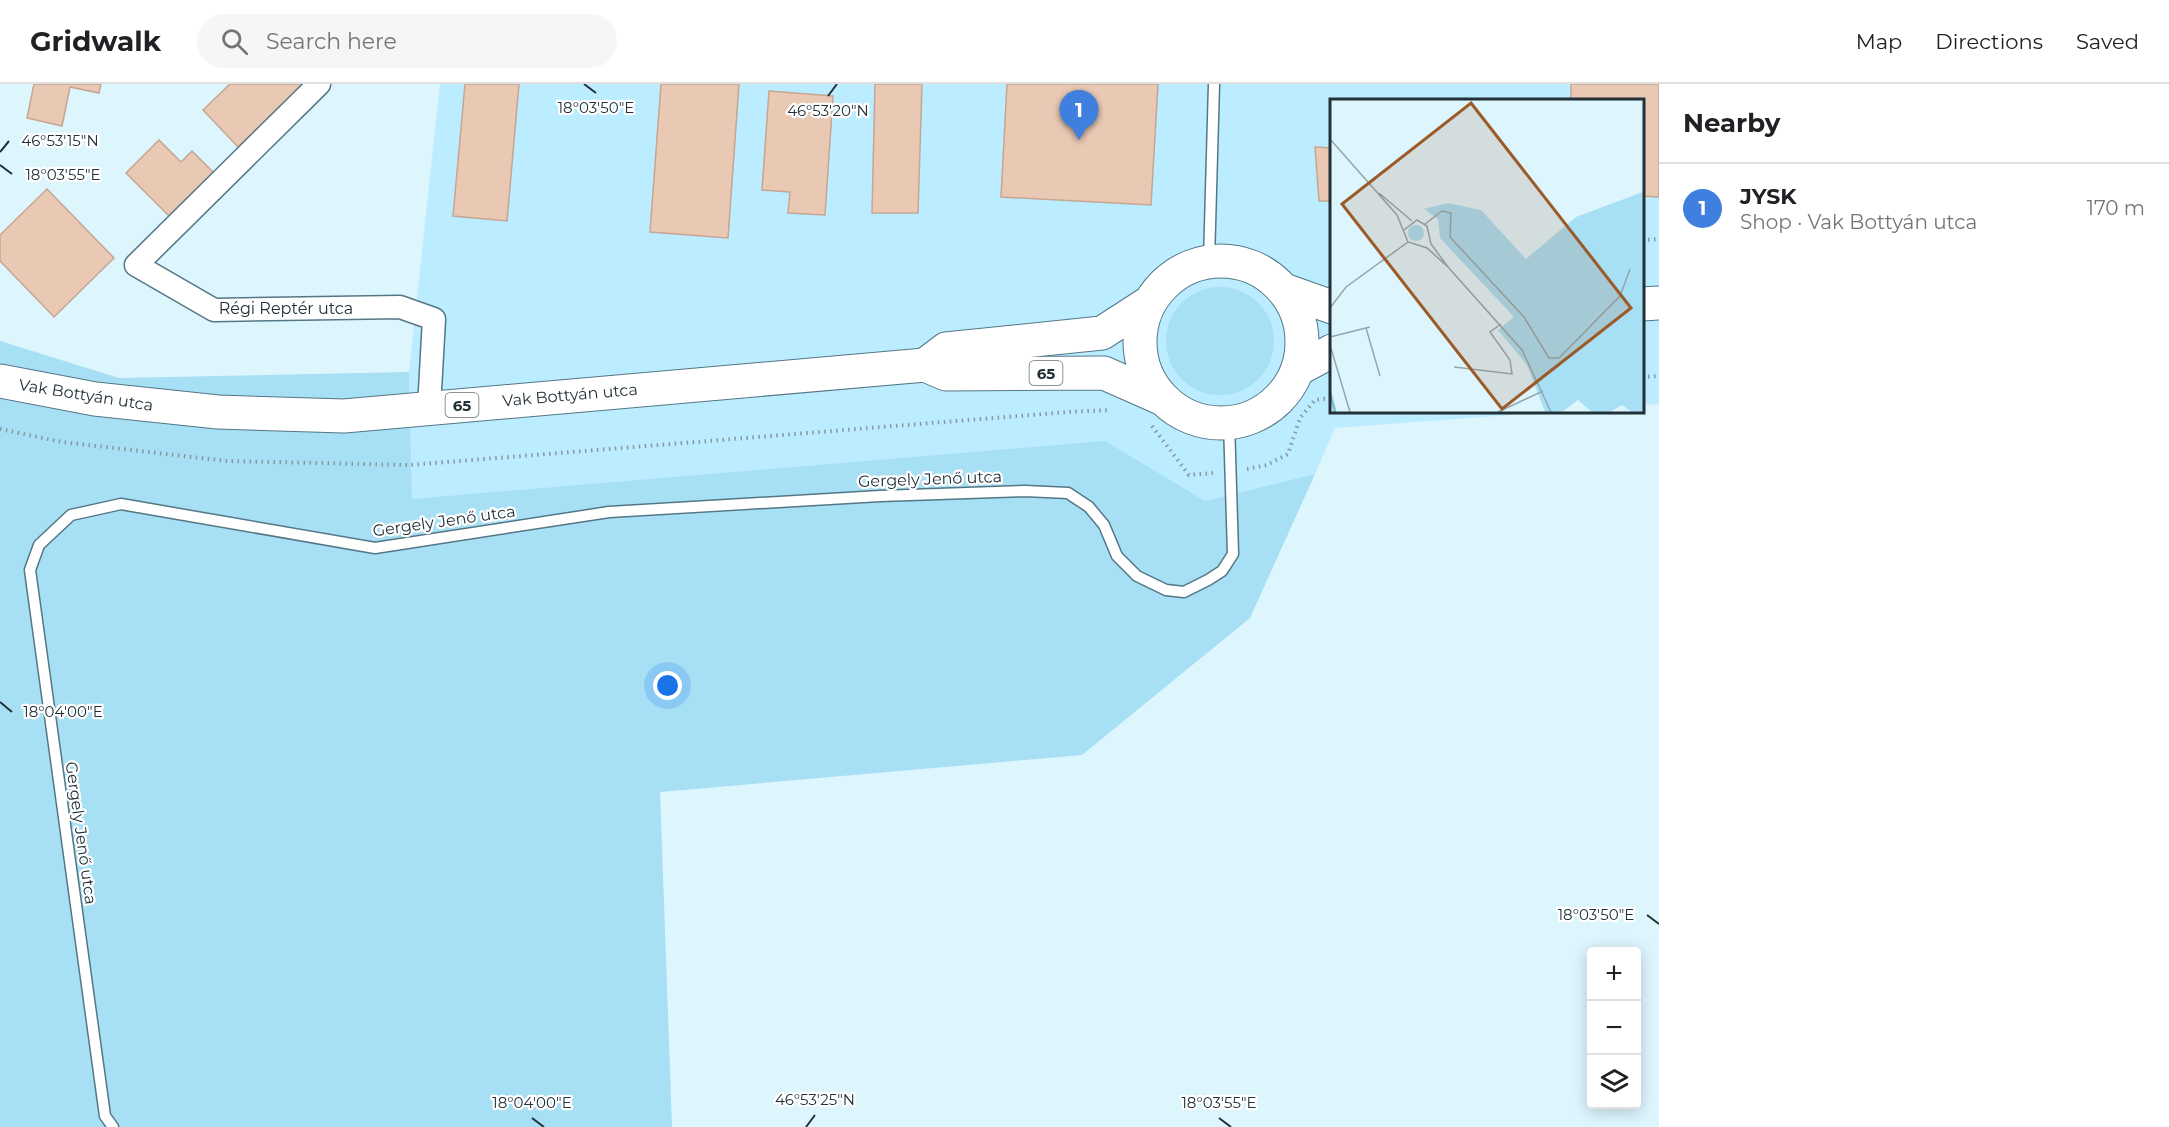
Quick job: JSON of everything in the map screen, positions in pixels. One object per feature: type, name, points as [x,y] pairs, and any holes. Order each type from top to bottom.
[{"type":"main road","name":"65","points":[[1209,261],[1237,262],[1263,272],[1284,290],[1298,314],[1303,342],[1298,369],[1285,393],[1264,411],[1239,422],[1211,423],[1155,409],[1140,350],[1141,325],[1150,302],[1166,283],[1186,268],[1209,261]]},
{"type":"main road","name":"65","points":[[1284,290],[1330,306]]},
{"type":"main road","name":"Vak Bottyán utca","points":[[926,364],[946,349],[1102,333],[1150,302]]},
{"type":"main road","points":[[1644,304],[1659,303]]},
{"type":"main road","points":[[1298,369],[1330,352]]},
{"type":"main road","name":"Vak Bottyán utca","points":[[0,381],[95,399],[218,412],[344,416],[926,364],[946,374],[1104,373],[1155,409]]},
{"type":"street","name":"Régi Reptér utca","points":[[319,84],[136,265],[214,310],[400,307],[434,319],[429,408]]},
{"type":"lane","points":[[1209,261],[1214,84]]},
{"type":"lane","name":"Gergely Jenő utca","points":[[113,1127],[105,1116],[30,570],[39,545],[71,514],[121,504],[375,548],[609,512],[880,496],[1025,491],[1068,493],[1089,507],[1104,525],[1117,556],[1137,576],[1166,590],[1184,592],[1222,571],[1233,554],[1229,422]]},
{"type":"path","points":[[1644,240],[1659,239]]},
{"type":"path","points":[[1644,377],[1659,376]]},
{"type":"path","points":[[1155,409],[1189,475],[1229,472],[1267,465],[1288,454],[1300,418],[1315,400],[1330,398]]},
{"type":"path","points":[[0,429],[62,442],[227,461],[410,465],[1116,410]]},
{"type":"shaded area","points":[[440,84],[1659,84],[1659,404],[1644,405],[1644,99],[1330,99],[1330,412],[1549,412],[1335,428],[1315,474],[1205,501],[1157,474],[412,499],[409,372]]},
{"type":"shaded area","points":[[1220,287],[1241,291],[1258,303],[1270,320],[1274,341],[1270,362],[1258,379],[1241,391],[1220,395],[1199,391],[1182,379],[1170,362],[1166,341],[1170,320],[1182,303],[1199,291]]},
{"type":"shaded area","points":[[0,341],[119,378],[409,372],[412,499],[1105,441],[1205,501],[1315,474],[1250,618],[1082,755],[660,792],[672,1127],[0,1127]]},
{"type":"building","points":[[34,84],[101,84],[99,93],[70,87],[62,126],[27,118]]},
{"type":"building","points":[[230,84],[303,84],[238,147],[203,110]]},
{"type":"building","points":[[465,84],[519,84],[507,221],[453,216]]},
{"type":"building","points":[[661,84],[739,84],[728,238],[650,232]]},
{"type":"building","points":[[875,84],[922,84],[918,213],[872,213]]},
{"type":"building","points":[[1007,84],[1158,84],[1151,205],[1001,197]]},
{"type":"building","points":[[1571,84],[1659,84],[1659,197],[1644,196],[1644,99],[1571,99]]},
{"type":"building","points":[[769,91],[833,96],[825,215],[788,213],[790,192],[762,190]]},
{"type":"building","points":[[159,140],[181,162],[192,151],[214,173],[170,217],[126,173]]},
{"type":"building","points":[[1315,147],[1330,148],[1330,201],[1319,201]]},
{"type":"building","points":[[47,189],[114,258],[54,317],[0,261],[0,235]]},
{"type":"place","name":"JYSK","points":[[1079,140]]}]
